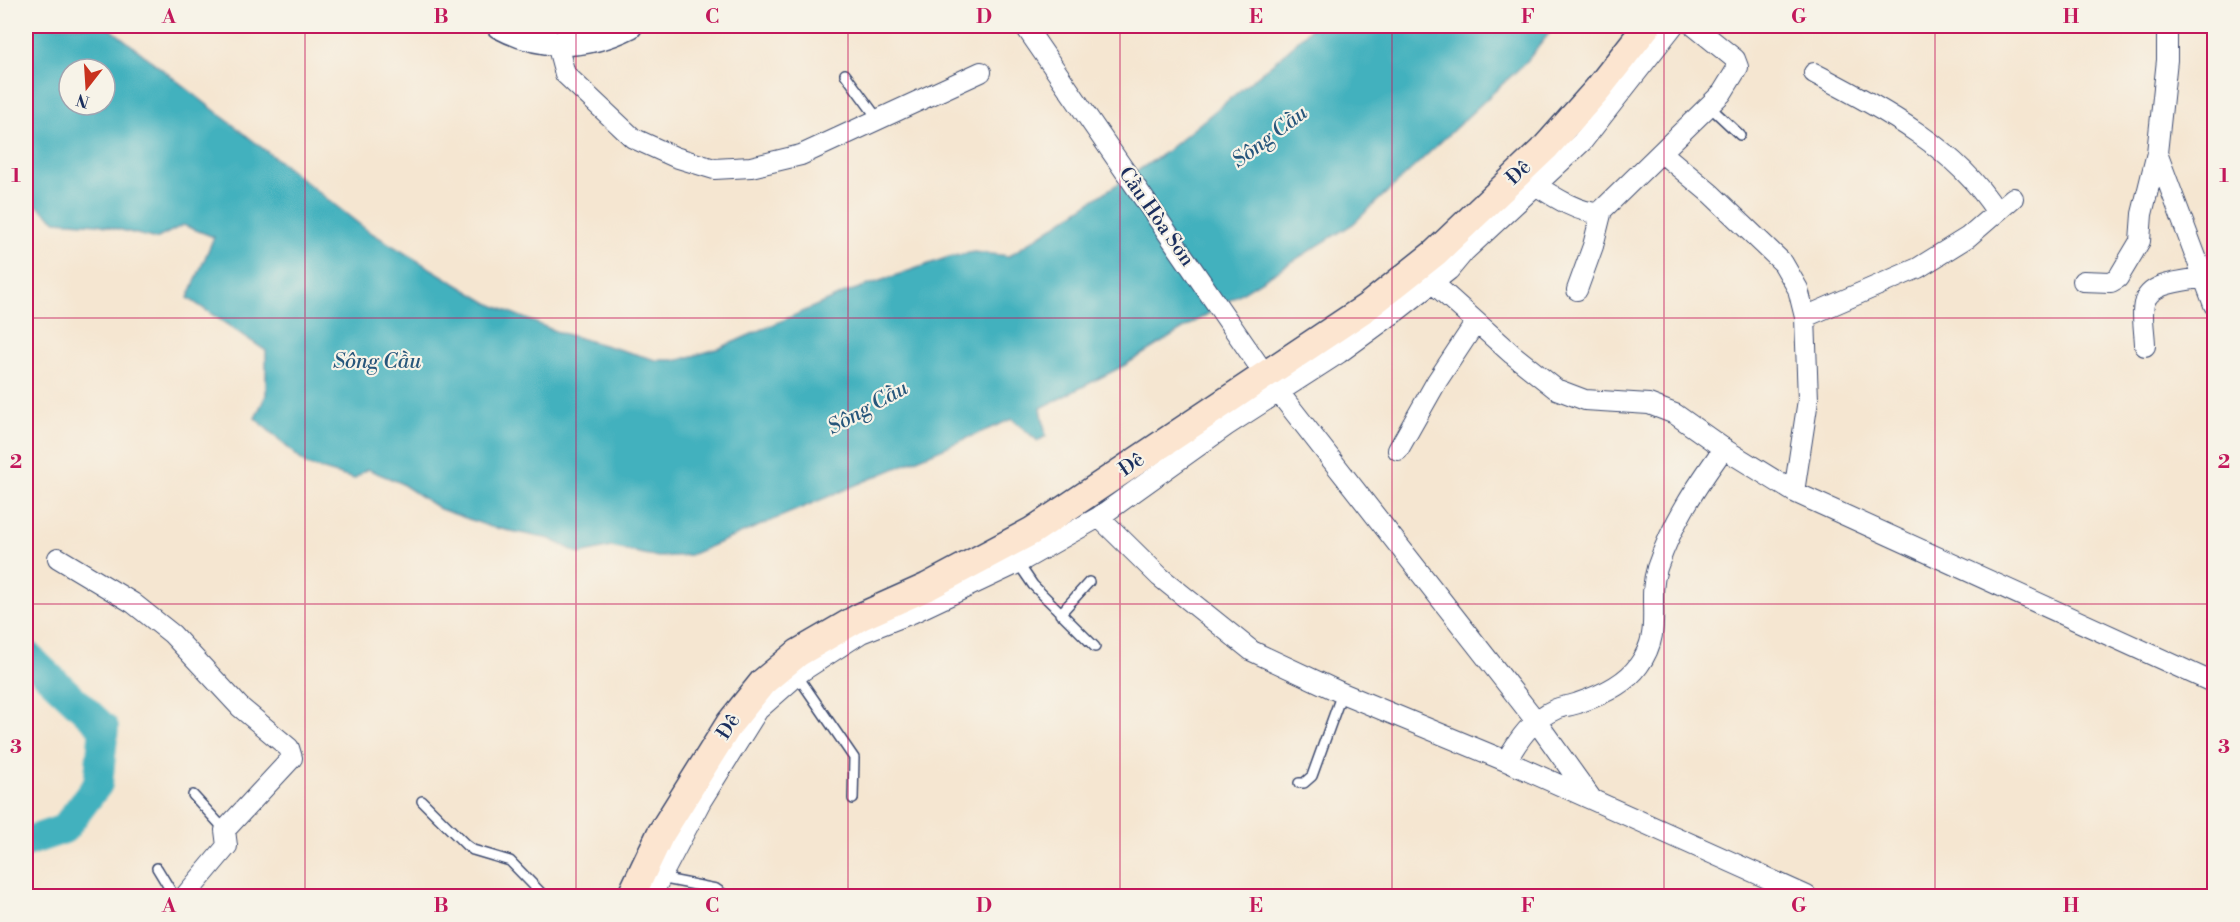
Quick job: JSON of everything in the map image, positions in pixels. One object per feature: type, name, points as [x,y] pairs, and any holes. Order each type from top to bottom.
[{"type":"main road","name":"Đê","points":[[631,897],[660,835],[730,723],[763,682],[798,653],[860,617],[927,587],[1032,531],[1273,383],[1435,253],[1546,147],[1597,90],[1647,26]]},
{"type":"street","points":[[499,26],[512,33],[557,44],[605,36],[630,26]]},
{"type":"street","name":"Cầu Hòa Sơn","points":[[1025,26],[1288,405],[1536,721],[1591,798]]},
{"type":"street","points":[[651,897],[701,801],[758,710],[797,675],[861,633],[912,613],[1018,563],[1100,517],[1216,433],[1273,383],[1340,353],[1433,283],[1582,142],[1673,26]]},
{"type":"street","points":[[1577,290],[1593,246],[1601,213],[1722,93],[1738,67],[1735,59],[1694,26]]},
{"type":"street","points":[[2083,281],[2111,282],[2118,278],[2142,234],[2142,214],[2157,153],[2167,60],[2167,26]]},
{"type":"street","points":[[557,44],[565,74],[633,138],[675,157],[714,169],[751,167],[801,155],[849,135],[878,119],[981,72]]},
{"type":"street","points":[[1814,73],[1901,122],[1954,163],[1982,189],[1996,211]]},
{"type":"street","points":[[1662,153],[1711,194],[1783,263],[1798,289],[1805,317],[1808,400],[1794,492]]},
{"type":"street","points":[[2157,153],[2210,275],[2214,305]]},
{"type":"street","points":[[1537,186],[1591,212],[1601,213]]},
{"type":"street","points":[[1805,317],[1918,268],[1968,237],[2013,198]]},
{"type":"street","points":[[2145,346],[2143,304],[2148,294],[2158,287],[2210,275]]},
{"type":"street","points":[[1433,283],[1556,390],[1585,400],[1649,404],[1675,414],[1794,492],[2214,683]]},
{"type":"street","points":[[1398,450],[1437,381],[1476,321]]},
{"type":"street","points":[[1506,761],[1521,735],[1536,721],[1556,709],[1602,693],[1638,667],[1654,635],[1652,589],[1661,558],[1678,515],[1724,448]]},
{"type":"street","points":[[1100,517],[1160,577],[1252,651],[1342,693],[1591,798],[1807,897]]},
{"type":"street","points":[[58,558],[134,603],[172,634],[240,707],[289,748],[292,758],[225,830],[227,846],[185,897]]},
{"type":"lane","points":[[845,74],[878,119]]},
{"type":"lane","points":[[1709,106],[1740,135]]},
{"type":"lane","points":[[1018,563],[1033,585],[1095,647]]},
{"type":"lane","points":[[1060,614],[1089,582]]},
{"type":"lane","points":[[797,675],[854,758],[853,799]]},
{"type":"lane","points":[[1299,783],[1304,783],[1312,776],[1342,693]]},
{"type":"lane","points":[[193,795],[225,830]]},
{"type":"lane","points":[[422,801],[466,845],[473,850],[510,861],[544,897]]},
{"type":"lane","points":[[156,868],[174,897]]},
{"type":"lane","points":[[659,878],[716,889],[726,897]]},
{"type":"water","name":"Sông Cầu","points":[[26,26],[107,26],[368,231],[488,303],[555,331],[656,360],[679,360],[720,348],[845,293],[949,257],[974,252],[1009,256],[1163,154],[1284,54],[1313,26],[1555,26],[1527,61],[1353,224],[1125,365],[1041,408],[1046,436],[1038,441],[1012,419],[690,555],[658,557],[611,547],[580,554],[550,539],[491,527],[440,509],[399,482],[367,469],[354,479],[307,465],[255,418],[266,395],[266,351],[188,298],[214,237],[183,225],[156,239],[98,224],[56,221],[26,197]]},
{"type":"waterway","points":[[26,655],[104,728],[98,784],[64,829],[26,842]]}]
